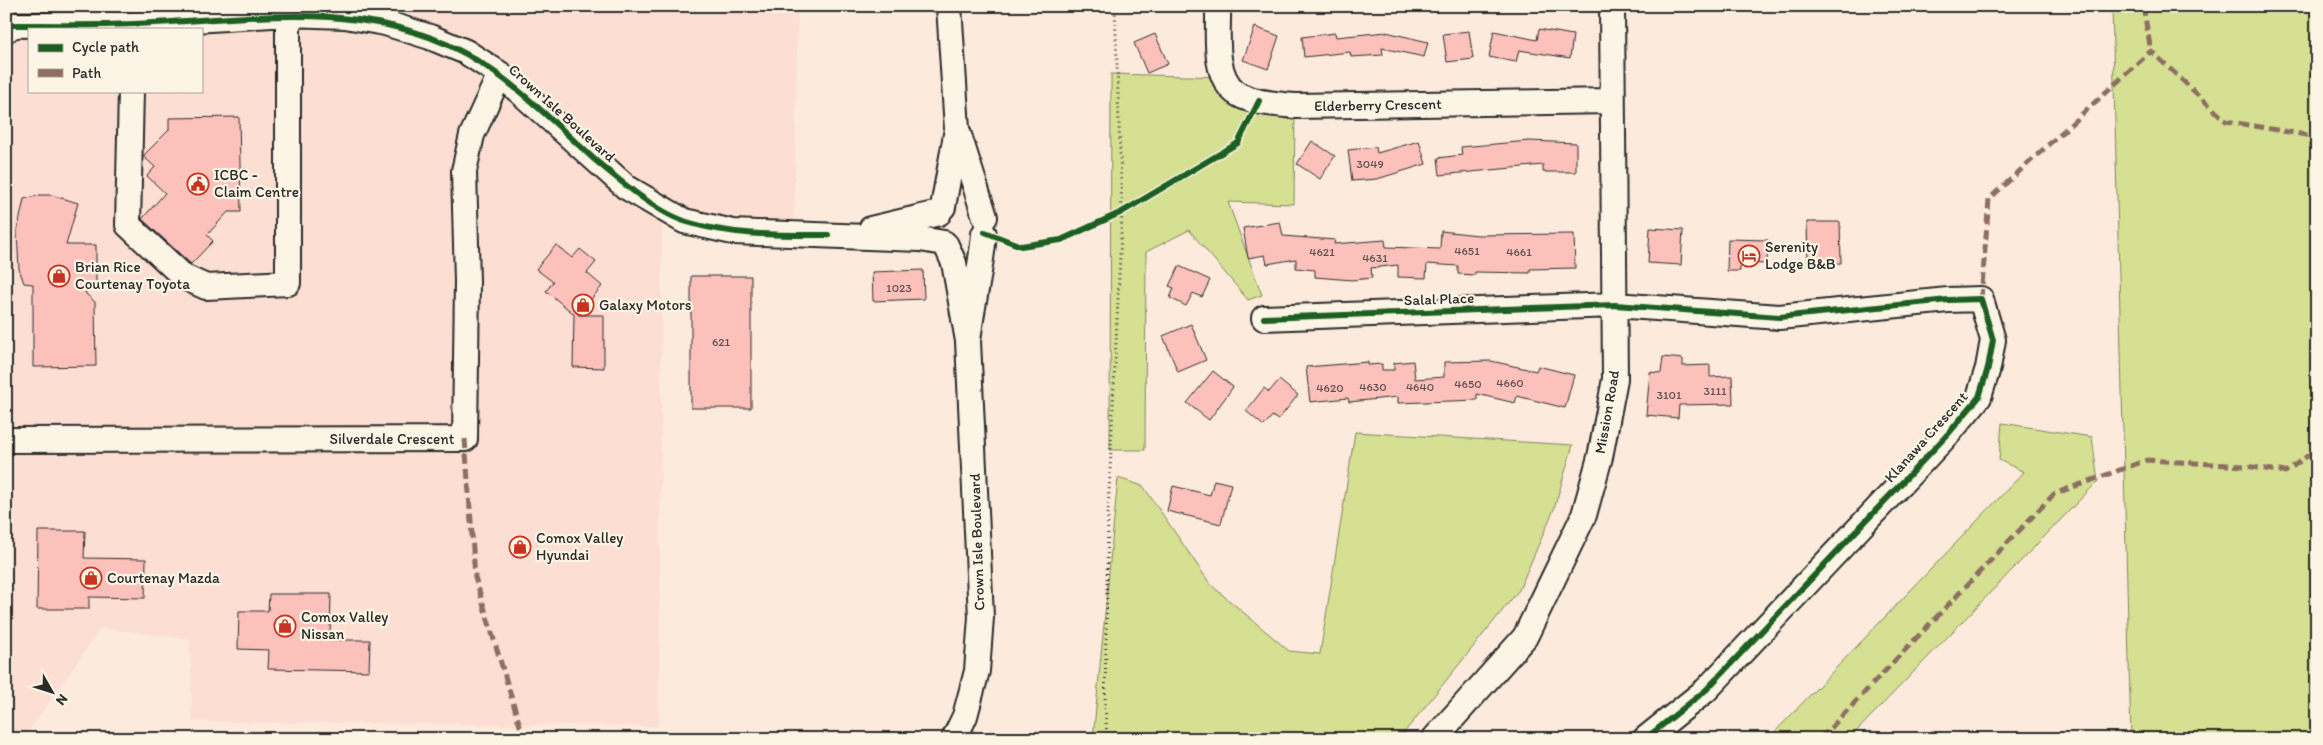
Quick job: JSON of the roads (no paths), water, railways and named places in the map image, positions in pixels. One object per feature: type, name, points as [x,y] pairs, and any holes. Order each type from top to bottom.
[{"type":"street","points":[[949,6],[957,129],[985,226],[981,240],[970,248],[956,250],[945,244],[936,229],[957,129]]},
{"type":"street","name":"Elderberry Crescent","points":[[1218,6],[1219,59],[1224,78],[1235,92],[1259,102],[1295,106],[1612,101]]},
{"type":"street","name":"Mission Road","points":[[1434,739],[1525,637],[1584,515],[1600,457],[1615,379],[1612,6]]},
{"type":"street","points":[[131,92],[128,225],[184,277],[206,287],[288,284],[288,14]]},
{"type":"street","name":"Crown Isle Boulevard","points":[[7,25],[132,27],[288,14],[345,16],[385,23],[430,37],[457,48],[500,74],[626,187],[684,221],[732,232],[920,239],[945,244],[954,263],[968,341],[980,617],[977,671],[965,716],[954,739]]},
{"type":"street","name":"Silverdale Crescent","points":[[6,440],[465,439],[466,281],[464,171],[472,135],[500,74]]},
{"type":"street","name":"Crown Isle Boulevard","points":[[828,235],[889,226],[941,210],[958,199],[967,200],[981,209],[985,226],[968,341]]},
{"type":"street","name":"Klanawa Crescent","points":[[1615,305],[1779,317],[1948,300],[1982,299],[1992,340],[1988,368],[1979,397],[1948,434],[1706,690],[1645,739]]},
{"type":"street","name":"Salal Place","points":[[1264,318],[1615,305]]},
{"type":"place","name":"ICBC - Claim Centre","points":[[198,184]]},
{"type":"place","name":"Serenity Lodge B&B","points":[[1749,256]]},
{"type":"place","name":"Brian Rice Courtenay Toyota","points":[[59,276]]},
{"type":"place","name":"Galaxy Motors","points":[[583,305]]},
{"type":"place","name":"Comox Valley Hyundai","points":[[520,547]]},
{"type":"place","name":"Courtenay Mazda","points":[[91,578]]},
{"type":"place","name":"Comox Valley Nissan","points":[[285,626]]}]
